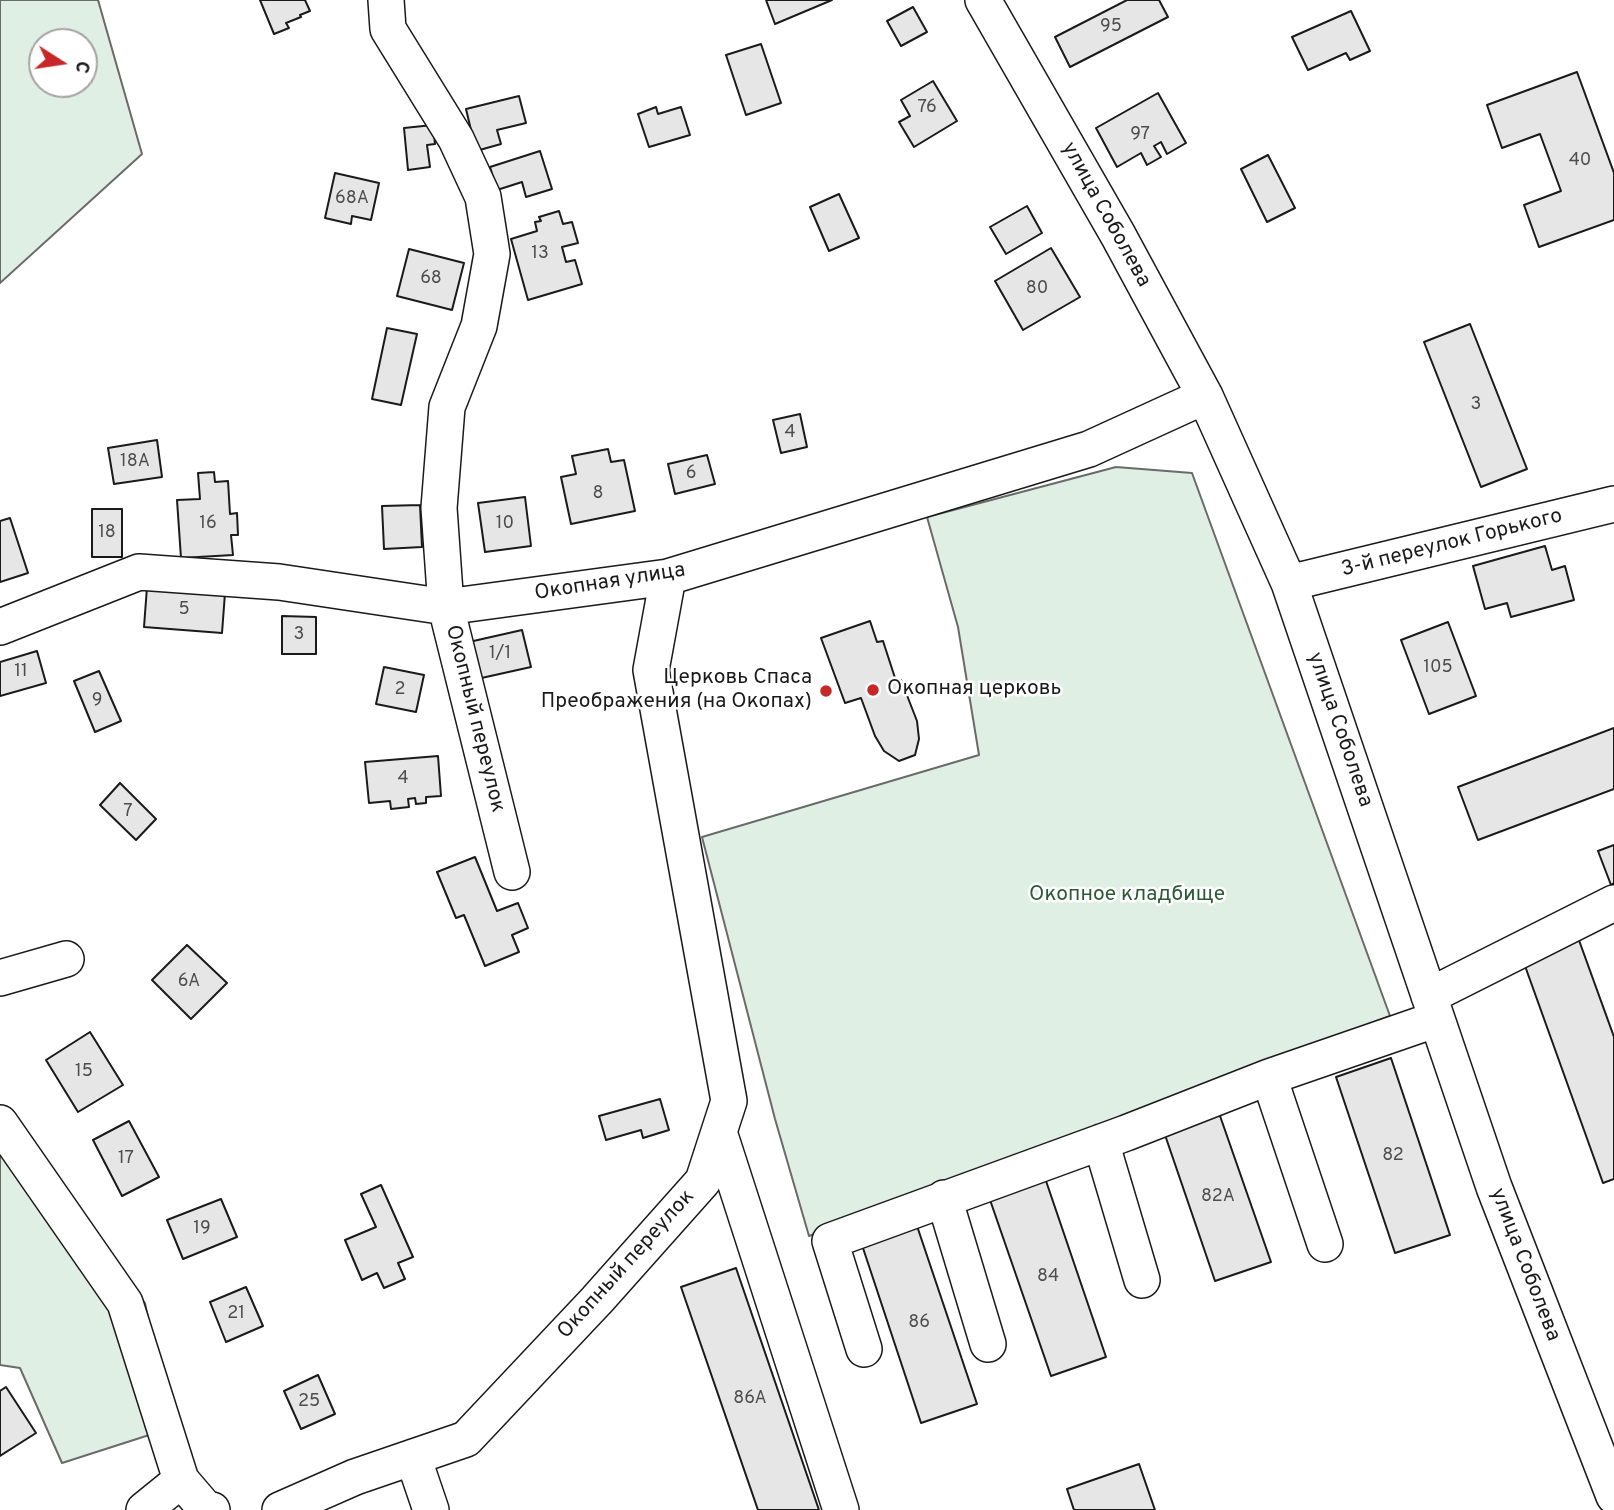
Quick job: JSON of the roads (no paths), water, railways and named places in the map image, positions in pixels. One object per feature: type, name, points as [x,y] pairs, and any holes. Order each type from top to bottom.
[{"type":"street","name":"Окопный переулок","points":[[386,0],[388,29],[456,139],[483,197],[492,254],[479,326],[447,407],[439,508],[446,607],[512,872]]},
{"type":"street","name":"улица Соболева","points":[[983,0],[1118,235],[1205,396],[1289,583],[1494,1187],[1614,1496]]},
{"type":"street","name":"Окопная улица","points":[[0,627],[139,572],[279,582],[446,607],[668,577],[1089,449],[1205,396]]},
{"type":"street","name":"3-й переулок Горького","points":[[1289,583],[1612,514]]},
{"type":"street","name":"Окопный переулок","points":[[280,1510],[355,1477],[466,1439],[597,1300],[703,1181],[729,1101],[651,670],[668,577]]},
{"type":"street","points":[[864,1349],[830,1241],[1269,1077],[1433,1007],[1614,903]]},
{"type":"street","points":[[0,978],[66,959]]},
{"type":"street","points":[[1269,1077],[1325,1244]]},
{"type":"street","points":[[0,1123],[125,1303],[181,1480],[205,1508],[212,1510]]},
{"type":"street","points":[[719,1132],[841,1510]]},
{"type":"street","points":[[1101,1142],[1142,1280]]},
{"type":"street","points":[[944,1198],[988,1344]]},
{"type":"street","points":[[413,1457],[431,1510]]},
{"type":"street","points":[[144,1510],[181,1480]]},
{"type":"place","name":"Окопная церковь","points":[[873,690]]},
{"type":"place","name":"Церковь Спаса Преображения (на Окопах)","points":[[826,691]]},
{"type":"park label","name":"Окопное кладбище","points":[[1127,896]]}]
